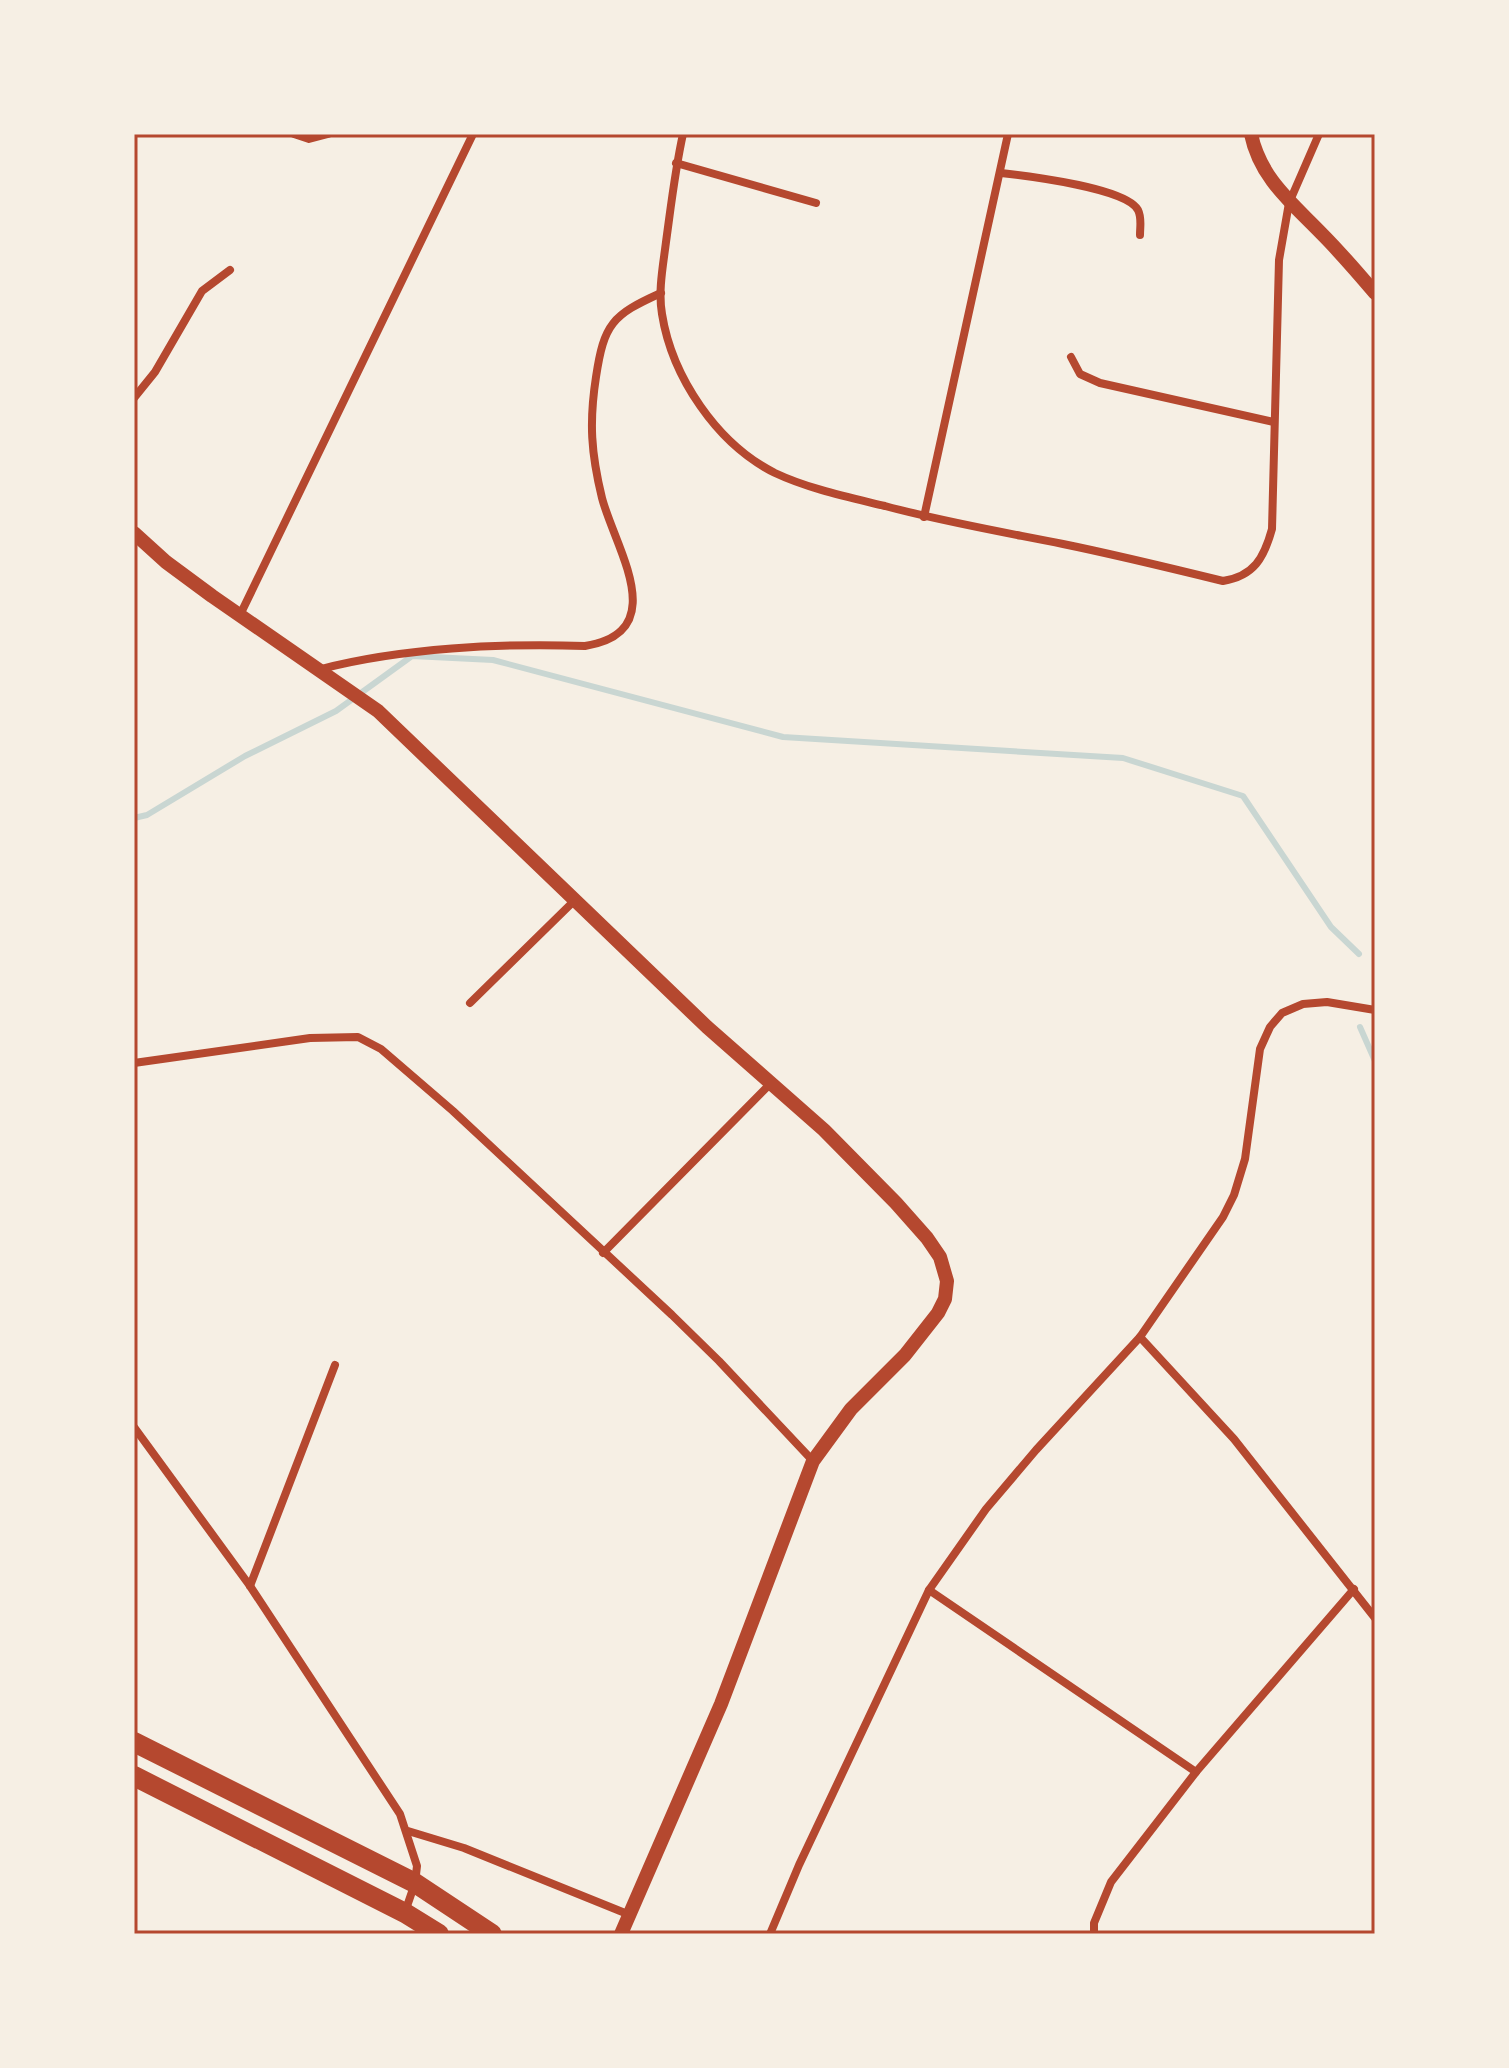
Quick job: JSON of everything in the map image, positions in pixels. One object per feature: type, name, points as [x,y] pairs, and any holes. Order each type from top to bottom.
[{"type":"main road","points":[[134,1742],[415,1883],[492,1934]]},
{"type":"main road","points":[[134,1776],[405,1913],[439,1934]]},
{"type":"street","points":[[294,134],[309,139],[328,134]]},
{"type":"street","points":[[240,615],[473,134]]},
{"type":"street","points":[[683,134],[676,163],[661,314],[680,371],[693,395],[741,450],[773,472],[793,480],[924,517],[1116,555],[1223,581],[1239,579],[1255,568],[1263,556],[1272,529],[1276,295],[1282,232],[1289,203],[1319,134]]},
{"type":"street","points":[[924,517],[1008,134]]},
{"type":"street","points":[[1251,134],[1266,174],[1289,203],[1324,236],[1375,293]]},
{"type":"street","points":[[676,163],[816,203]]},
{"type":"street","points":[[1001,173],[1045,179],[1123,198],[1137,207],[1141,220],[1140,235]]},
{"type":"street","points":[[134,398],[155,372],[202,291],[230,270]]},
{"type":"street","points":[[321,669],[358,660],[437,650],[606,643],[628,623],[633,604],[632,581],[603,501],[593,456],[590,415],[600,351],[609,327],[626,309],[661,293]]},
{"type":"street","points":[[1071,357],[1080,374],[1100,383],[1274,422]]},
{"type":"street","points":[[134,533],[166,562],[378,711],[707,1027],[824,1130],[906,1214],[940,1257],[947,1281],[945,1299],[931,1324],[851,1409],[813,1461],[721,1704],[621,1934]]},
{"type":"street","points":[[470,1003],[574,901]]},
{"type":"street","points":[[770,1934],[799,1865],[929,1590],[1006,1486],[1140,1337],[1198,1256],[1234,1195],[1245,1159],[1260,1049],[1270,1027],[1282,1013],[1303,1004],[1327,1002],[1375,1010]]},
{"type":"street","points":[[134,1063],[276,1041],[358,1037],[381,1049],[411,1073],[719,1361],[813,1461]]},
{"type":"street","points":[[603,1253],[771,1083]]},
{"type":"street","points":[[1140,1337],[1234,1439],[1375,1618]]},
{"type":"street","points":[[250,1586],[335,1365]]},
{"type":"street","points":[[134,1427],[250,1586],[391,1798],[408,1831],[417,1866],[405,1913]]},
{"type":"street","points":[[1094,1934],[1094,1923],[1111,1882],[1196,1772],[1354,1589]]},
{"type":"street","points":[[929,1590],[1196,1772]]},
{"type":"street","points":[[408,1831],[464,1848],[630,1915]]},
{"type":"waterway","points":[[134,818],[147,815],[245,756],[336,711],[412,656],[493,660],[783,737],[1123,758],[1243,796],[1331,927],[1359,954]]},
{"type":"waterway","points":[[1360,1027],[1375,1061]]}]
